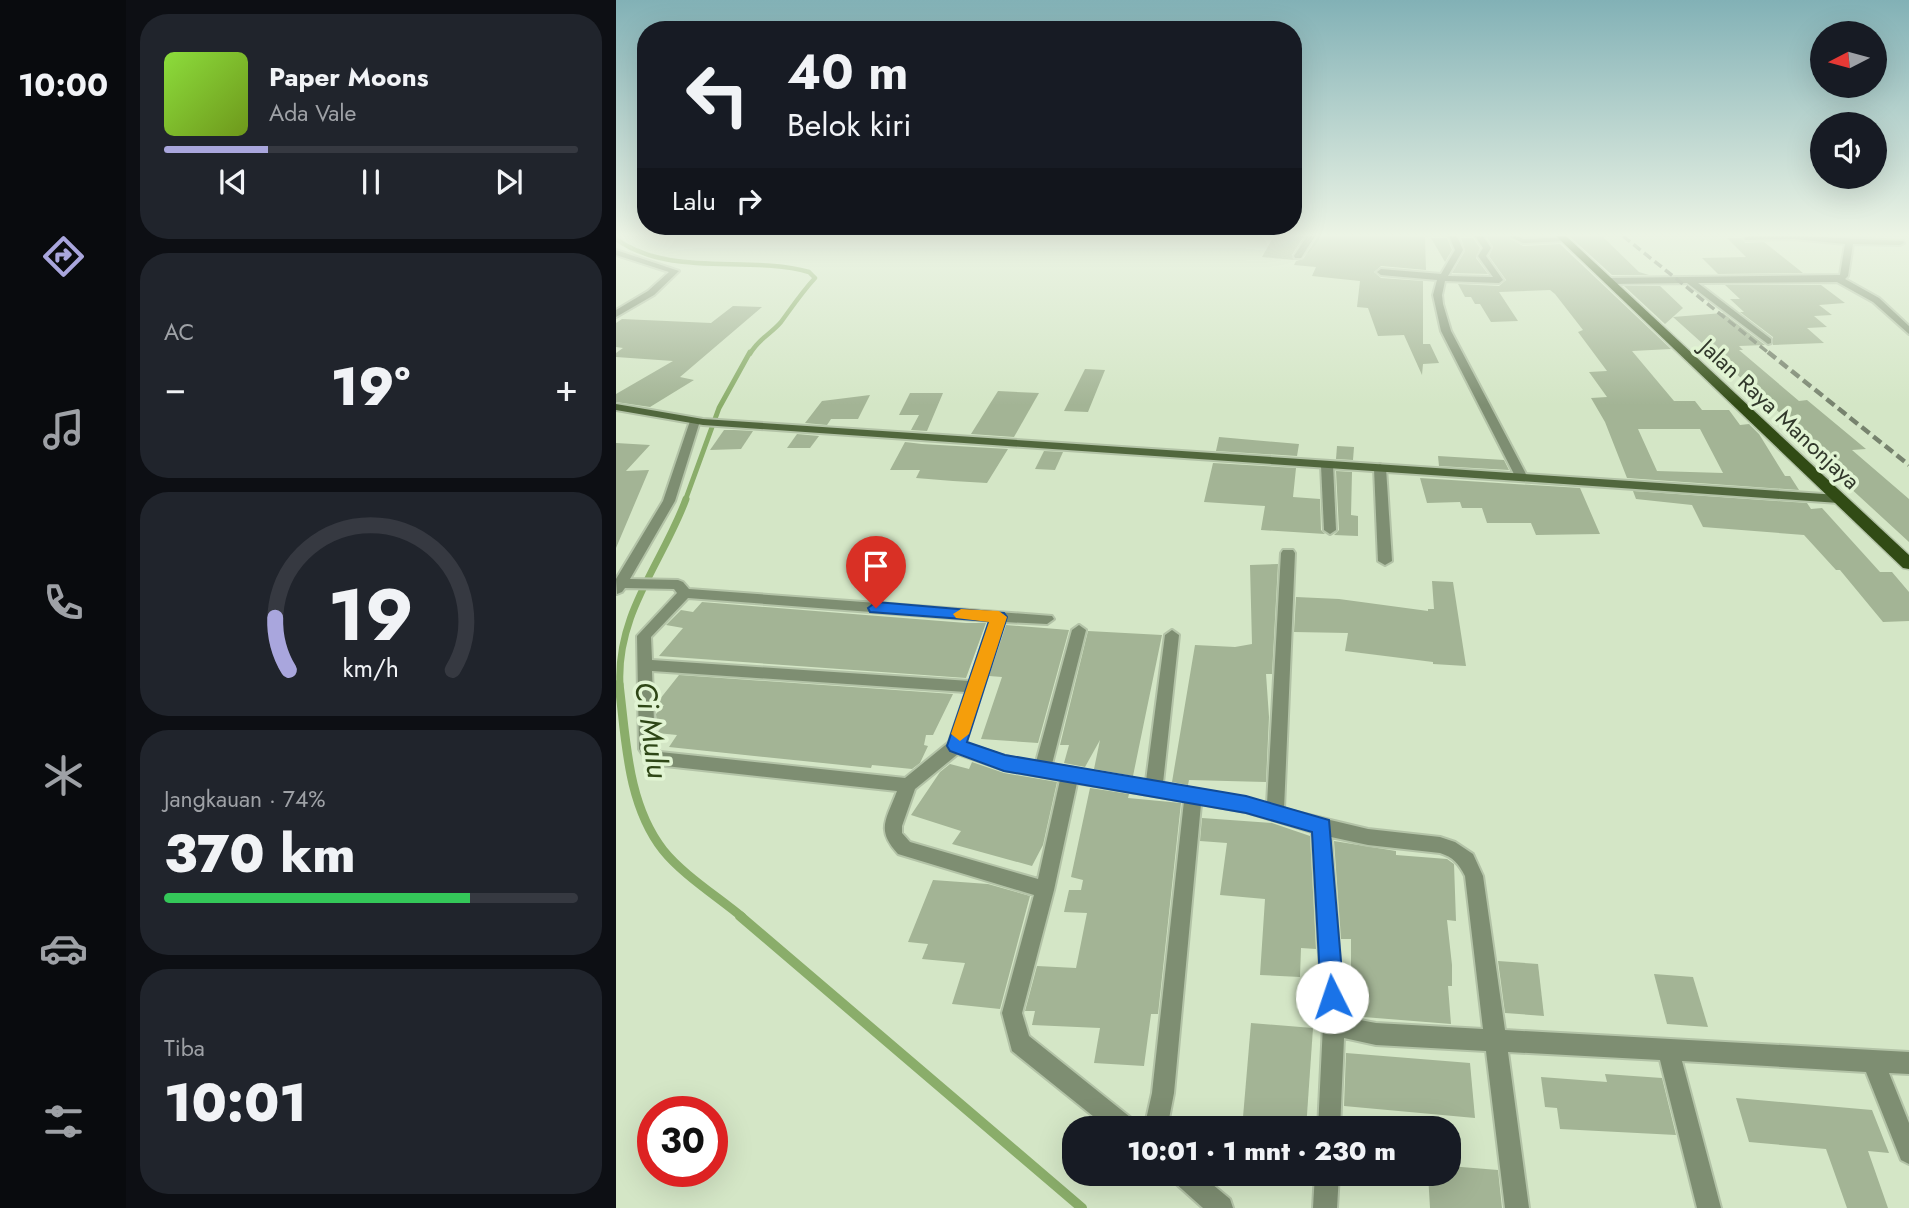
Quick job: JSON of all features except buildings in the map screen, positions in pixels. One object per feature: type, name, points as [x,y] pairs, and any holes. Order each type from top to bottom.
[{"type":"main road","name":"Jalan Raya Manonjaya","points":[[1620,292],[1909,564]]},
{"type":"street","points":[[616,314],[651,292]]},
{"type":"street","points":[[1440,292],[1439,310],[1446,331],[1521,476]]},
{"type":"street","points":[[1705,292],[1768,341]]},
{"type":"street","points":[[1863,292],[1876,300],[1909,331]]},
{"type":"street","points":[[616,407],[699,421],[1839,499]]},
{"type":"street","points":[[624,586],[669,500],[699,421]]},
{"type":"street","points":[[1327,465],[1330,530]]},
{"type":"street","points":[[1380,468],[1385,561]]},
{"type":"street","points":[[1275,813],[1288,553]]},
{"type":"street","points":[[624,586],[678,584],[685,593],[1047,619]]},
{"type":"street","points":[[685,593],[644,636],[647,750],[656,758],[908,785]]},
{"type":"street","points":[[999,617],[956,746],[908,785],[893,827],[893,836],[904,848],[1045,890]]},
{"type":"street","points":[[1042,769],[1079,631]]},
{"type":"street","points":[[1154,789],[1172,635]]},
{"type":"street","points":[[644,665],[974,687]]},
{"type":"street","points":[[956,746],[1004,763],[1193,795],[1368,837],[1440,845],[1455,850],[1468,860],[1474,876],[1517,1208]]},
{"type":"street","points":[[1070,774],[1045,890],[1012,1013],[1020,1043],[1110,1116]]},
{"type":"street","points":[[1158,1116],[1163,1093],[1193,795]]},
{"type":"street","points":[[1321,827],[1334,1025],[1330,1116]]},
{"type":"street","points":[[1334,1025],[1376,1034],[1909,1063]]},
{"type":"street","points":[[1668,1049],[1709,1208]]},
{"type":"street","points":[[1873,1061],[1909,1152]]},
{"type":"street","points":[[1196,1186],[1221,1208]]},
{"type":"street","points":[[1325,1208],[1326,1186]]},
{"type":"waterway","name":"Ci Mulu","points":[[750,354],[781,322],[802,292]]},
{"type":"waterway","name":"Ci Mulu","points":[[685,501],[719,408],[750,352]]},
{"type":"waterway","name":"Ci Mulu","points":[[620,685],[625,634],[633,611],[686,499]]},
{"type":"waterway","name":"Ci Mulu","points":[[619,684],[630,770],[635,792],[651,832],[680,868],[742,917]]},
{"type":"waterway","name":"Ci Mulu","points":[[740,916],[1082,1208]]},
{"type":"railway","points":[[1693,292],[1770,354]]},
{"type":"railway","points":[[1768,352],[1909,465]]},
{"type":"slow traffic","points":[[960,734],[999,617],[961,614]]},
{"type":"route","points":[[876,608],[999,617],[956,746],[1004,763],[1246,805],[1321,827],[1332,997]]}]
